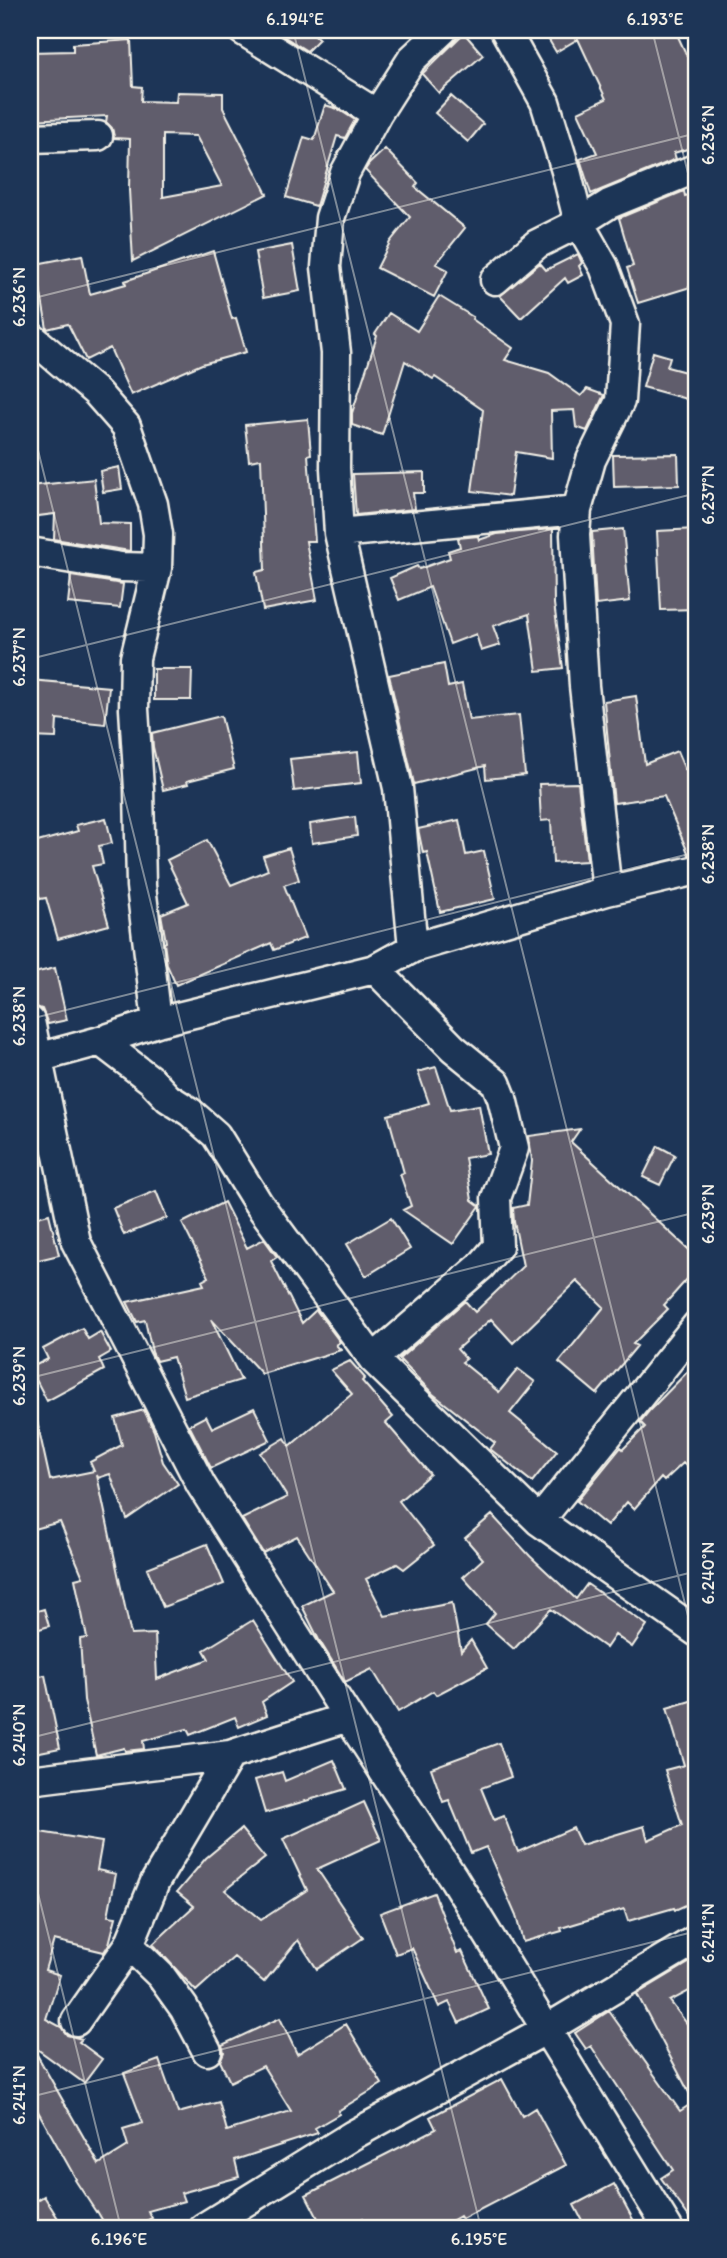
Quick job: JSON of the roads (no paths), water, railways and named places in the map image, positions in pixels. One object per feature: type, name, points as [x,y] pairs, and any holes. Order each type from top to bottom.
[{"type":"street","points":[[242,30],[377,114]]},
{"type":"street","points":[[413,948],[398,788],[339,533],[335,468],[336,353],[326,267],[330,218],[345,173],[377,114],[412,60],[443,30]]},
{"type":"street","points":[[505,30],[545,102],[579,223],[604,267],[625,324],[620,401],[591,460],[577,510],[575,535],[584,685],[607,891]]},
{"type":"street","points":[[30,138],[98,136]]},
{"type":"street","points":[[495,280],[537,244],[579,223],[608,204],[697,168]]},
{"type":"street","points":[[30,336],[97,393],[126,426],[153,504],[158,534],[157,568],[135,658],[134,709],[141,886],[157,1022]]},
{"type":"street","points":[[339,533],[577,510]]},
{"type":"street","points":[[30,552],[121,567],[157,568]]},
{"type":"street","points":[[34,1059],[157,1022],[375,969],[413,948],[607,891],[697,870]]},
{"type":"street","points":[[373,1359],[481,1266],[498,1246],[496,1198],[514,1148],[496,1083],[453,1048],[375,969]]},
{"type":"street","points":[[30,1021],[34,1059],[76,1241],[201,1485],[454,1879],[668,2228]]},
{"type":"street","points":[[100,1041],[216,1135],[258,1203],[373,1359],[539,1521],[697,1632]]},
{"type":"street","points":[[539,1521],[697,1325]]},
{"type":"street","points":[[30,1780],[230,1755],[348,1717]]},
{"type":"street","points":[[76,2021],[129,1945],[155,1882],[230,1755]]},
{"type":"street","points":[[203,2228],[353,2134],[545,2030],[697,1939]]},
{"type":"street","points":[[129,1945],[161,1976],[184,2008],[207,2051]]}]
